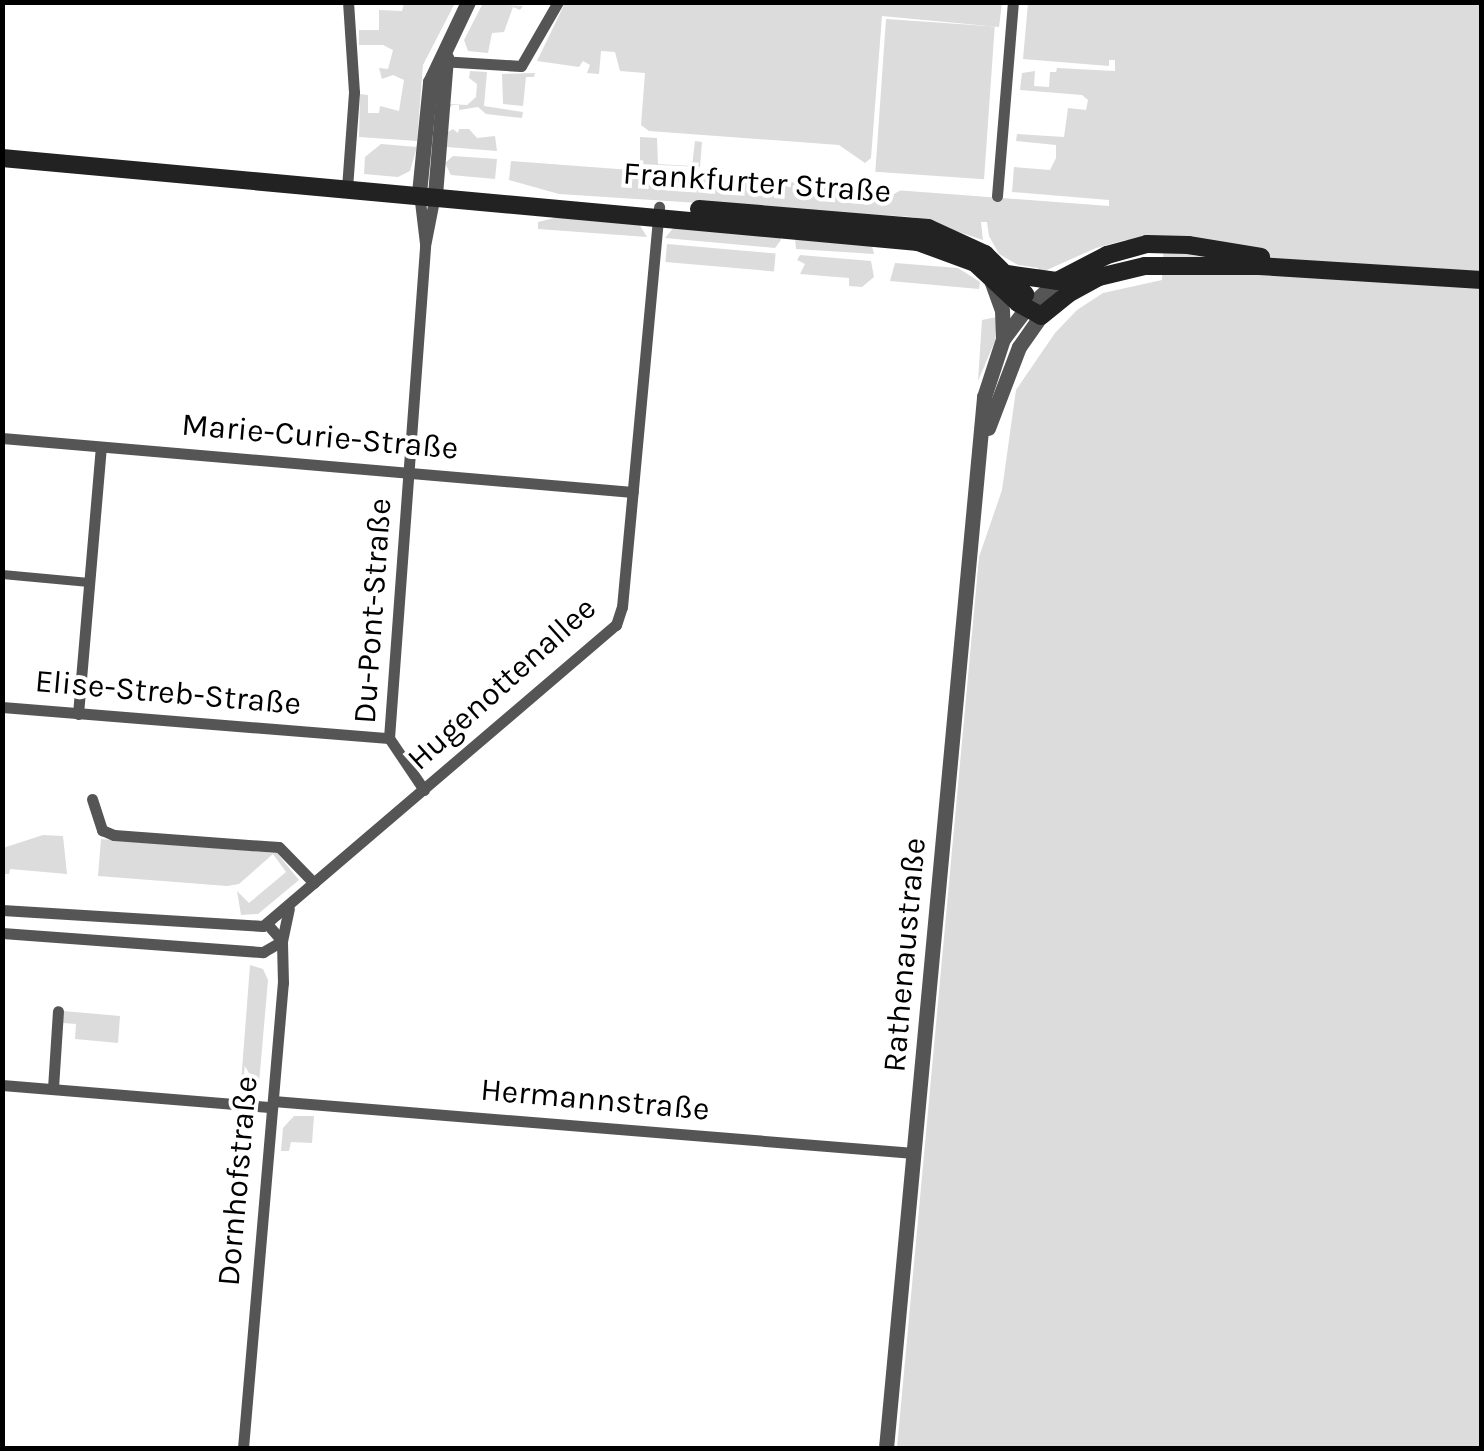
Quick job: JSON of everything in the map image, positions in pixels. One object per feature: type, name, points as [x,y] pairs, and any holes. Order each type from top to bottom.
[{"type":"main road","name":"Frankfurter Straße","points":[[2,158],[427,194],[450,201],[914,225],[971,245],[1033,309]]},
{"type":"main road","name":"Frankfurter Straße","points":[[2,166],[54,165]]},
{"type":"main road","points":[[998,274],[1057,281],[1108,255],[1147,244],[1188,245],[1370,270],[1482,280]]},
{"type":"main road","points":[[1033,309],[1127,269],[1259,266],[1370,270]]},
{"type":"street","points":[[347,188],[354,92],[348,2]]},
{"type":"street","points":[[427,194],[428,92],[468,2]]},
{"type":"street","points":[[442,61],[521,66],[558,2]]},
{"type":"street","points":[[997,196],[1013,2]]},
{"type":"street","name":"Du-Pont-Straße","points":[[424,790],[389,738],[427,194]]},
{"type":"street","name":"Hugenottenallee","points":[[266,924],[616,625],[622,607],[658,212]]},
{"type":"street","points":[[998,274],[1003,339]]},
{"type":"street","name":"Rathenaustraße","points":[[886,1448],[984,397],[1003,339],[1057,281]]},
{"type":"street","name":"Rathenaustraße","points":[[978,466],[1008,370],[1033,309]]},
{"type":"street","name":"Marie-Curie-Straße","points":[[2,438],[632,492]]},
{"type":"street","points":[[78,714],[102,447]]},
{"type":"street","points":[[2,574],[89,582]]},
{"type":"street","name":"Elise-Streb-Straße","points":[[2,707],[389,738]]},
{"type":"street","points":[[92,798],[102,830],[114,835],[279,847],[314,883]]},
{"type":"street","points":[[2,933],[257,952],[271,950],[282,941],[290,905]]},
{"type":"street","points":[[2,910],[243,928],[266,924],[282,941]]},
{"type":"street","name":"Dornhofstraße","points":[[243,1448],[282,941]]},
{"type":"street","points":[[53,1088],[58,1011]]},
{"type":"street","name":"Hermannstraße","points":[[2,1084],[914,1152]]},
{"type":"shaded area","points":[[565,2],[1002,3],[999,27],[882,16],[871,158],[865,163],[839,145],[649,131],[641,125],[645,73],[620,71],[615,52],[601,51],[599,74],[587,73],[590,65],[583,61],[579,67],[537,61]]},
{"type":"shaded area","points":[[404,3],[455,3],[423,65],[417,141],[359,137],[360,94],[368,95],[368,113],[379,113],[380,106],[399,111],[404,80],[393,75],[382,79],[379,68],[388,69],[393,50],[383,45],[359,45],[359,30],[379,30],[379,10],[402,11]]},
{"type":"shaded area","points":[[483,3],[523,6],[520,10],[513,7],[504,32],[492,33],[488,53],[468,51],[464,40]]},
{"type":"shaded area","points":[[1028,3],[1481,3],[1481,1448],[897,1448],[979,557],[1002,490],[1016,390],[1055,333],[1077,310],[1103,293],[1162,280],[1164,240],[1125,240],[1096,248],[1038,274],[1038,268],[1018,265],[999,254],[989,236],[987,222],[981,222],[983,240],[913,217],[559,194],[509,180],[511,161],[1109,206],[1109,200],[1012,192],[1014,167],[1050,170],[1056,158],[1056,145],[1016,141],[1017,134],[1064,137],[1068,108],[1086,110],[1088,100],[1082,95],[1020,90],[1022,73],[1035,71],[1034,86],[1049,87],[1050,72],[1057,68],[1115,71],[1115,60],[1109,60],[1109,66],[1023,59]]},
{"type":"shaded area","points":[[886,19],[995,27],[984,179],[875,172]]},
{"type":"shaded area","points":[[470,71],[487,72],[484,106],[523,112],[522,118],[486,114],[478,107],[459,110],[459,105],[452,105],[449,109],[450,104],[467,105],[476,97],[477,84],[469,78]]},
{"type":"shaded area","points":[[535,73],[534,77],[526,77],[523,106],[503,104],[502,74]]},
{"type":"shaded area","points":[[453,129],[458,133],[459,129],[469,129],[477,138],[495,136],[497,151],[447,147],[448,132]]},
{"type":"shaded area","points":[[640,137],[657,138],[658,164],[692,166],[695,141],[702,142],[700,167],[640,164]]},
{"type":"shaded area","points":[[381,144],[417,147],[410,171],[398,177],[364,174],[365,157]]},
{"type":"shaded area","points":[[453,156],[497,159],[495,179],[451,175],[445,163]]},
{"type":"shaded area","points":[[563,216],[639,224],[647,237],[538,229],[538,222]]},
{"type":"shaded area","points":[[674,227],[781,240],[775,248],[665,238]]},
{"type":"shaded area","points":[[795,238],[872,246],[874,254],[796,249]]},
{"type":"shaded area","points":[[667,244],[776,253],[774,271],[665,262]]},
{"type":"shaded area","points":[[800,255],[871,261],[874,277],[862,287],[849,286],[849,278],[800,274],[805,264],[797,260]]},
{"type":"shaded area","points":[[895,263],[958,268],[980,282],[979,289],[890,281]]},
{"type":"shaded area","points":[[997,317],[995,341],[978,381],[982,320]]},
{"type":"shaded area","points":[[43,835],[63,836],[67,874],[10,869],[9,874],[3,874],[3,848]]},
{"type":"shaded area","points":[[101,839],[277,853],[299,880],[258,914],[241,915],[237,891],[249,903],[286,872],[273,854],[239,884],[227,886],[98,876]]},
{"type":"shaded area","points":[[250,965],[263,969],[268,980],[259,1083],[252,1094],[240,1096]]},
{"type":"shaded area","points":[[63,1011],[120,1016],[118,1043],[75,1039],[76,1024],[63,1023]]},
{"type":"shaded area","points":[[294,1116],[314,1116],[312,1143],[291,1142],[289,1151],[281,1151],[283,1128]]}]
